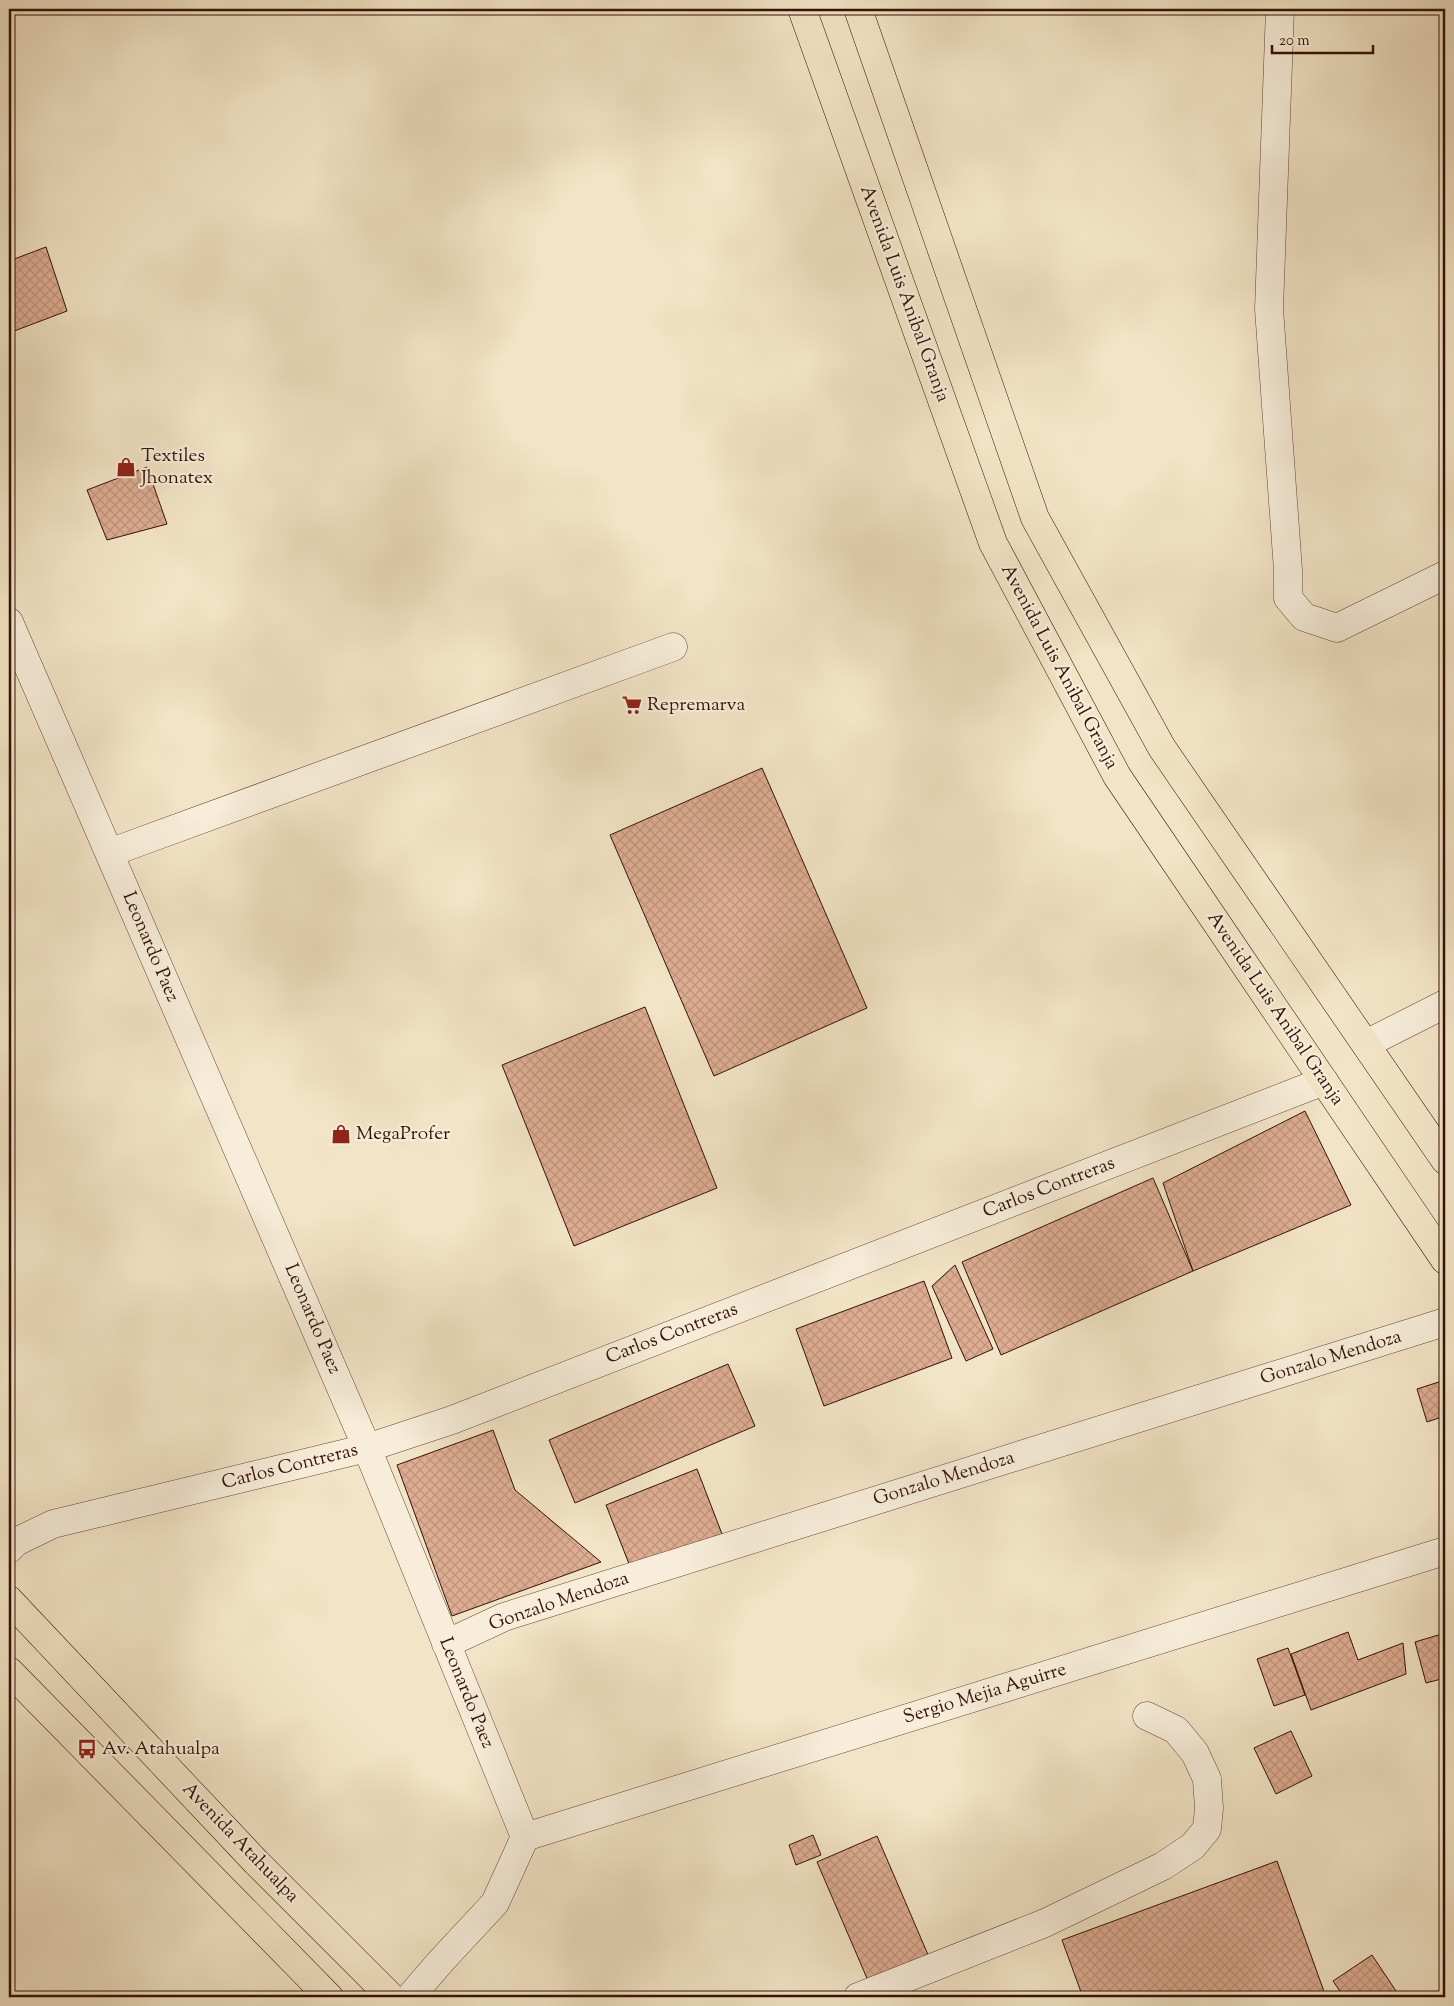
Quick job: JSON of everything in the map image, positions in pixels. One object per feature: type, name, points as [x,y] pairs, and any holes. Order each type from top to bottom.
[{"type":"main road","name":"Avenida Luis Anibal Granja","points":[[802,9],[993,544],[1117,776],[1445,1260]]},
{"type":"main road","points":[[858,9],[1035,518],[1162,748],[1445,1160]]},
{"type":"main road","name":"Avenida Atahualpa","points":[[9,1600],[256,1862],[391,1997]]},
{"type":"main road","points":[[9,1671],[329,1997]]},
{"type":"street","points":[[1280,9],[1270,309],[1288,570],[1288,598],[1304,617],[1337,628],[1445,576]]},
{"type":"street","name":"Leonardo Paez","points":[[9,622],[367,1448],[525,1837]]},
{"type":"street","points":[[110,853],[673,647]]},
{"type":"street","points":[[1366,1044],[1445,1004]]},
{"type":"street","name":"Carlos Contreras","points":[[9,1549],[16,1542],[53,1524],[367,1448],[452,1420],[1324,1081]]},
{"type":"street","name":"Gonzalo Mendoza","points":[[446,1644],[504,1617],[1445,1322]]},
{"type":"street","name":"Sergio Mejia Aguirre","points":[[525,1837],[1445,1551]]},
{"type":"street","points":[[858,1997],[1045,1924],[1163,1866],[1193,1846],[1207,1829],[1209,1808],[1208,1779],[1194,1753],[1176,1730],[1147,1716]]},
{"type":"street","points":[[410,1997],[495,1903],[525,1837]]},
{"type":"building","points":[[46,247],[67,311],[9,333],[9,261]]},
{"type":"building","points":[[147,467],[167,524],[107,540],[87,490]]},
{"type":"building","points":[[762,768],[867,1008],[714,1076],[610,835]]},
{"type":"building","points":[[645,1007],[717,1188],[574,1246],[502,1065]]},
{"type":"building","points":[[1305,1111],[1351,1205],[1193,1271],[1163,1183]]},
{"type":"building","points":[[1153,1178],[1193,1271],[1001,1355],[962,1262]]},
{"type":"building","points":[[955,1265],[993,1349],[966,1361],[932,1286]]},
{"type":"building","points":[[924,1281],[952,1358],[824,1406],[796,1329]]},
{"type":"building","points":[[728,1364],[755,1426],[575,1503],[549,1440]]},
{"type":"building","points":[[1445,1380],[1445,1416],[1427,1422],[1417,1389]]},
{"type":"building","points":[[493,1430],[515,1490],[601,1562],[452,1616],[397,1465]]},
{"type":"building","points":[[697,1469],[722,1534],[631,1569],[606,1505]]},
{"type":"building","points":[[1348,1632],[1358,1660],[1403,1643],[1406,1674],[1311,1710],[1291,1654]]},
{"type":"building","points":[[1445,1633],[1445,1678],[1426,1683],[1415,1642]]},
{"type":"building","points":[[1288,1648],[1305,1695],[1274,1706],[1257,1659]]},
{"type":"building","points":[[1291,1731],[1312,1776],[1276,1794],[1254,1748]]},
{"type":"building","points":[[813,1835],[821,1855],[796,1865],[789,1845]]},
{"type":"building","points":[[877,1836],[929,1957],[869,1983],[817,1862]]},
{"type":"building","points":[[1277,1861],[1326,1997],[1067,1997],[1081,1992],[1062,1940]]},
{"type":"building","points":[[1372,1955],[1400,1997],[1344,1997],[1333,1981]]},
{"type":"place","name":"Textiles Jhonatex","points":[[126,467]]},
{"type":"place","name":"Repremarva","points":[[632,705]]},
{"type":"place","name":"MegaProfer","points":[[341,1134]]},
{"type":"place","name":"Av. Atahualpa","points":[[87,1749]]}]
